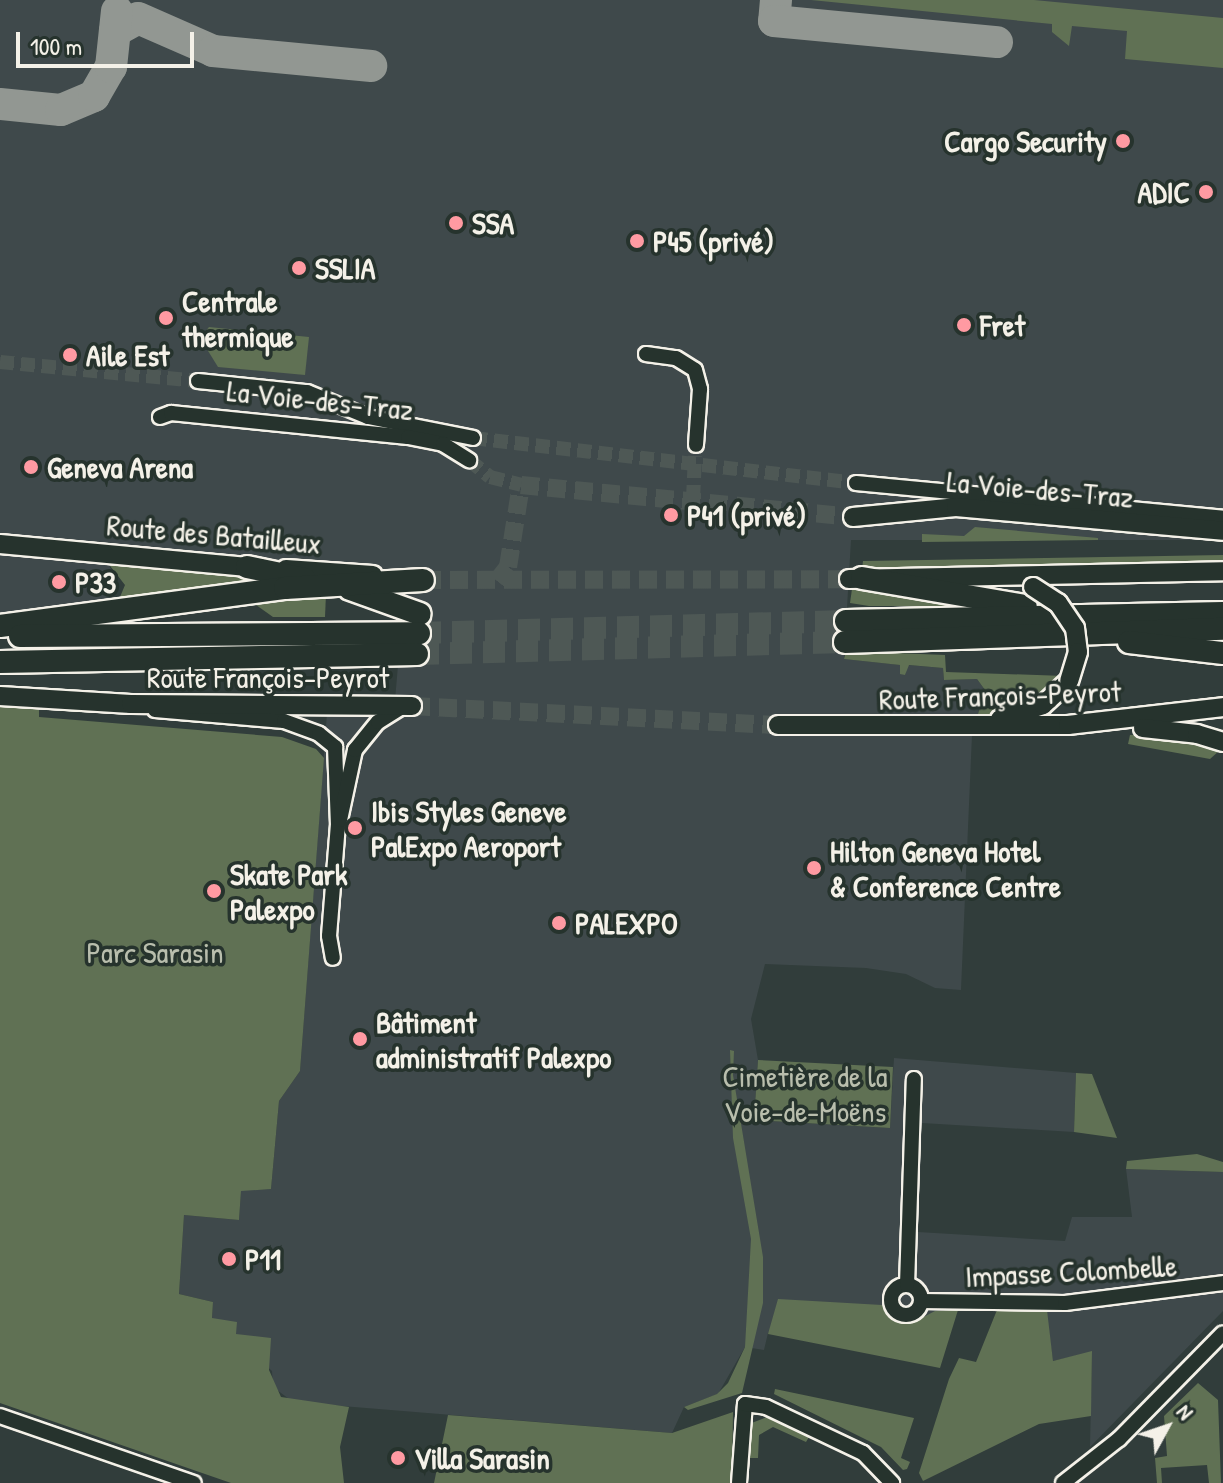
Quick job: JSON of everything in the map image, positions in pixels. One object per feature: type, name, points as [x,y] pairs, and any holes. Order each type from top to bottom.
[{"type":"highway","points":[[247,567],[332,583],[419,634]]},
{"type":"highway","points":[[856,579],[1015,605],[1111,614]]},
{"type":"highway","points":[[0,626],[332,583],[423,580]]},
{"type":"highway","points":[[1223,613],[1111,614],[846,631],[1080,635],[1223,629]]},
{"type":"highway","points":[[0,635],[419,634]]},
{"type":"highway","points":[[0,662],[419,634]]},
{"type":"highway","points":[[1080,635],[1223,653]]},
{"type":"main road","name":"La Voie-des-Traz","points":[[853,517],[942,507],[1223,531]]},
{"type":"main road","name":"Route des Batailleux","points":[[0,544],[423,580]]},
{"type":"main road","points":[[856,579],[1223,571]]},
{"type":"main road","points":[[966,725],[1030,711],[1056,696],[1069,681],[1078,652],[1075,628],[1058,603],[1033,587],[988,576]]},
{"type":"main road","name":"Route François-Peyrot","points":[[0,696],[131,704],[408,706]]},
{"type":"main road","name":"Route François-Peyrot","points":[[778,725],[1068,725],[1223,707]]},
{"type":"main road","points":[[1068,725],[1174,730],[1223,742]]},
{"type":"street","points":[[646,354],[676,358],[695,370],[700,389],[696,445]]},
{"type":"street","points":[[198,381],[307,392],[368,417],[473,438]]},
{"type":"street","name":"La Voie-des-Traz","points":[[160,417],[171,413],[408,437],[443,444],[469,460]]},
{"type":"street","points":[[856,483],[1223,518]]},
{"type":"street","name":"Route François-Peyrot","points":[[131,704],[173,714],[284,721],[325,737],[337,755],[338,824],[329,936],[333,958]]},
{"type":"street","name":"Route François-Peyrot","points":[[338,824],[355,750],[378,722],[408,706]]},
{"type":"street","name":"Impasse Colombelle","points":[[914,1079],[907,1285],[892,1295],[893,1309],[911,1315],[921,1301],[1065,1303],[1194,1291],[1223,1283]]},
{"type":"street","points":[[907,1285],[918,1291],[921,1301]]},
{"type":"street","points":[[1063,1483],[1119,1439],[1223,1333]]},
{"type":"street","points":[[739,1483],[745,1404],[766,1407],[863,1453],[892,1483]]},
{"type":"street","points":[[0,1416],[158,1477],[194,1483]]},
{"type":"shaded area","points":[[0,0],[1223,0],[1223,540],[851,540],[844,659],[901,665],[905,675],[908,665],[943,668],[944,680],[977,679],[985,690],[972,735],[961,990],[935,988],[906,974],[866,968],[765,964],[751,1019],[758,1060],[754,1120],[890,1128],[894,1058],[1076,1073],[1074,1132],[922,1123],[918,1232],[1065,1241],[1072,1217],[1132,1217],[1126,1169],[1223,1172],[1223,1311],[1090,1447],[1092,1352],[1053,1361],[1046,1310],[943,1310],[910,1324],[897,1323],[884,1312],[768,1333],[764,1350],[745,1347],[718,1394],[684,1407],[672,1433],[293,1402],[273,1387],[272,1371],[212,1318],[213,1302],[179,1294],[184,1215],[239,1220],[241,1190],[271,1189],[279,1101],[300,1071],[327,713],[394,712],[406,572],[106,547],[107,562],[118,581],[108,602],[0,614]]},
{"type":"green space","points":[[811,0],[1034,0],[1223,18],[1223,68],[1125,59],[1127,31],[1072,26],[1069,46],[1052,32],[1052,24]]},
{"type":"green space","points":[[209,327],[309,337],[305,375],[218,367],[200,338]]},
{"type":"green space","points":[[975,527],[1098,540],[922,542],[922,534],[964,536]]},
{"type":"green space","points":[[1223,555],[1223,565],[862,569],[863,561]]},
{"type":"green space","points":[[107,562],[246,576],[249,580],[134,599],[120,597],[125,585]]},
{"type":"green space","points":[[852,589],[876,589],[996,606],[869,606],[850,603]]},
{"type":"green space","points":[[326,594],[325,617],[273,617],[252,602]]},
{"type":"green space","points":[[846,651],[945,655],[946,672],[1065,676],[1053,693],[995,714],[978,714],[985,690],[977,679],[944,680],[943,668],[909,665],[905,675],[900,674],[900,665],[844,659]]},
{"type":"green space","name":"Parc Sarasin","points":[[0,706],[39,709],[39,717],[282,737],[316,749],[324,758],[300,1071],[279,1101],[271,1189],[241,1191],[239,1220],[184,1215],[179,1294],[213,1302],[212,1318],[237,1322],[236,1334],[271,1338],[269,1370],[281,1397],[349,1407],[340,1447],[344,1483],[231,1483],[0,1403]]},
{"type":"green space","points":[[1164,733],[1220,744],[1219,751],[1210,759],[1128,744],[1130,735]]},
{"type":"green space","points":[[730,1050],[734,1051],[733,1075],[763,1257],[763,1303],[742,1393],[688,1410],[684,1407],[717,1394],[728,1383],[745,1347],[751,1239],[733,1138]]},
{"type":"green space","name":"Cimetière de la Voie-de-Moëns","points":[[758,1060],[893,1067],[890,1128],[754,1120]]},
{"type":"green space","points":[[1076,1073],[1092,1074],[1117,1138],[1074,1132]]},
{"type":"green space","points":[[1197,1154],[1223,1162],[1223,1172],[1126,1169],[1127,1161]]},
{"type":"green space","points":[[778,1299],[882,1305],[893,1321],[910,1324],[935,1311],[958,1310],[940,1368],[768,1334]]},
{"type":"green space","points":[[997,1310],[1047,1310],[1053,1361],[1092,1351],[1091,1416],[1039,1424],[923,1481],[919,1473],[949,1379],[959,1358],[976,1362]]},
{"type":"green space","points":[[1198,1383],[1218,1400],[1221,1483],[1209,1483],[1207,1465],[1161,1468],[1162,1483],[1157,1483],[1155,1458],[1167,1456],[1164,1416]]},
{"type":"green space","points":[[775,1389],[914,1418],[901,1458],[910,1462],[907,1469],[903,1470],[881,1447],[774,1394]]},
{"type":"green space","points":[[733,1412],[732,1483],[434,1483],[448,1415],[672,1433]]},
{"type":"green space","points":[[767,1417],[809,1437],[806,1442],[773,1427],[759,1435],[758,1458],[746,1458],[749,1424]]},
{"type":"taxiway","points":[[776,0],[774,21],[997,42]]},
{"type":"taxiway","points":[[0,104],[61,110],[94,96],[111,67],[117,11]]},
{"type":"taxiway","points":[[115,31],[138,18],[213,51],[371,66]]},
{"type":"tunnel","points":[[0,362],[198,381]]},
{"type":"tunnel","points":[[473,438],[856,483]]},
{"type":"tunnel","points":[[693,499],[695,456]]},
{"type":"tunnel","points":[[469,460],[490,477],[521,485]]},
{"type":"tunnel","points":[[497,581],[508,567],[521,485],[853,517]]},
{"type":"tunnel","points":[[423,580],[849,579]]},
{"type":"tunnel","points":[[419,633],[846,621]]},
{"type":"tunnel","points":[[417,654],[845,642]]},
{"type":"tunnel","points":[[412,706],[778,725]]},
{"type":"place","name":"Cargo Security","points":[[1123,141]]},
{"type":"place","name":"ADIC","points":[[1206,192]]},
{"type":"place","name":"SSA","points":[[456,223]]},
{"type":"place","name":"P45 (privé)","points":[[637,241]]},
{"type":"place","name":"SSLIA","points":[[299,268]]},
{"type":"place","name":"Centrale thermique","points":[[166,318]]},
{"type":"place","name":"Fret","points":[[964,325]]},
{"type":"place","name":"Aile Est","points":[[70,355]]},
{"type":"place","name":"Geneva Arena","points":[[31,467]]},
{"type":"place","name":"P41 (privé)","points":[[671,515]]},
{"type":"place","name":"P33","points":[[59,582]]},
{"type":"place","name":"Ibis Styles Geneve PalExpo Aeroport","points":[[355,828]]},
{"type":"place","name":"Hilton Geneva Hotel & Conference Centre","points":[[814,868]]},
{"type":"place","name":"Skate Park Palexpo","points":[[214,891]]},
{"type":"place","name":"PALEXPO","points":[[559,923]]},
{"type":"place","name":"Bâtiment administratif Palexpo","points":[[360,1039]]},
{"type":"place","name":"P11","points":[[229,1259]]},
{"type":"place","name":"Villa Sarasin","points":[[398,1458]]}]
